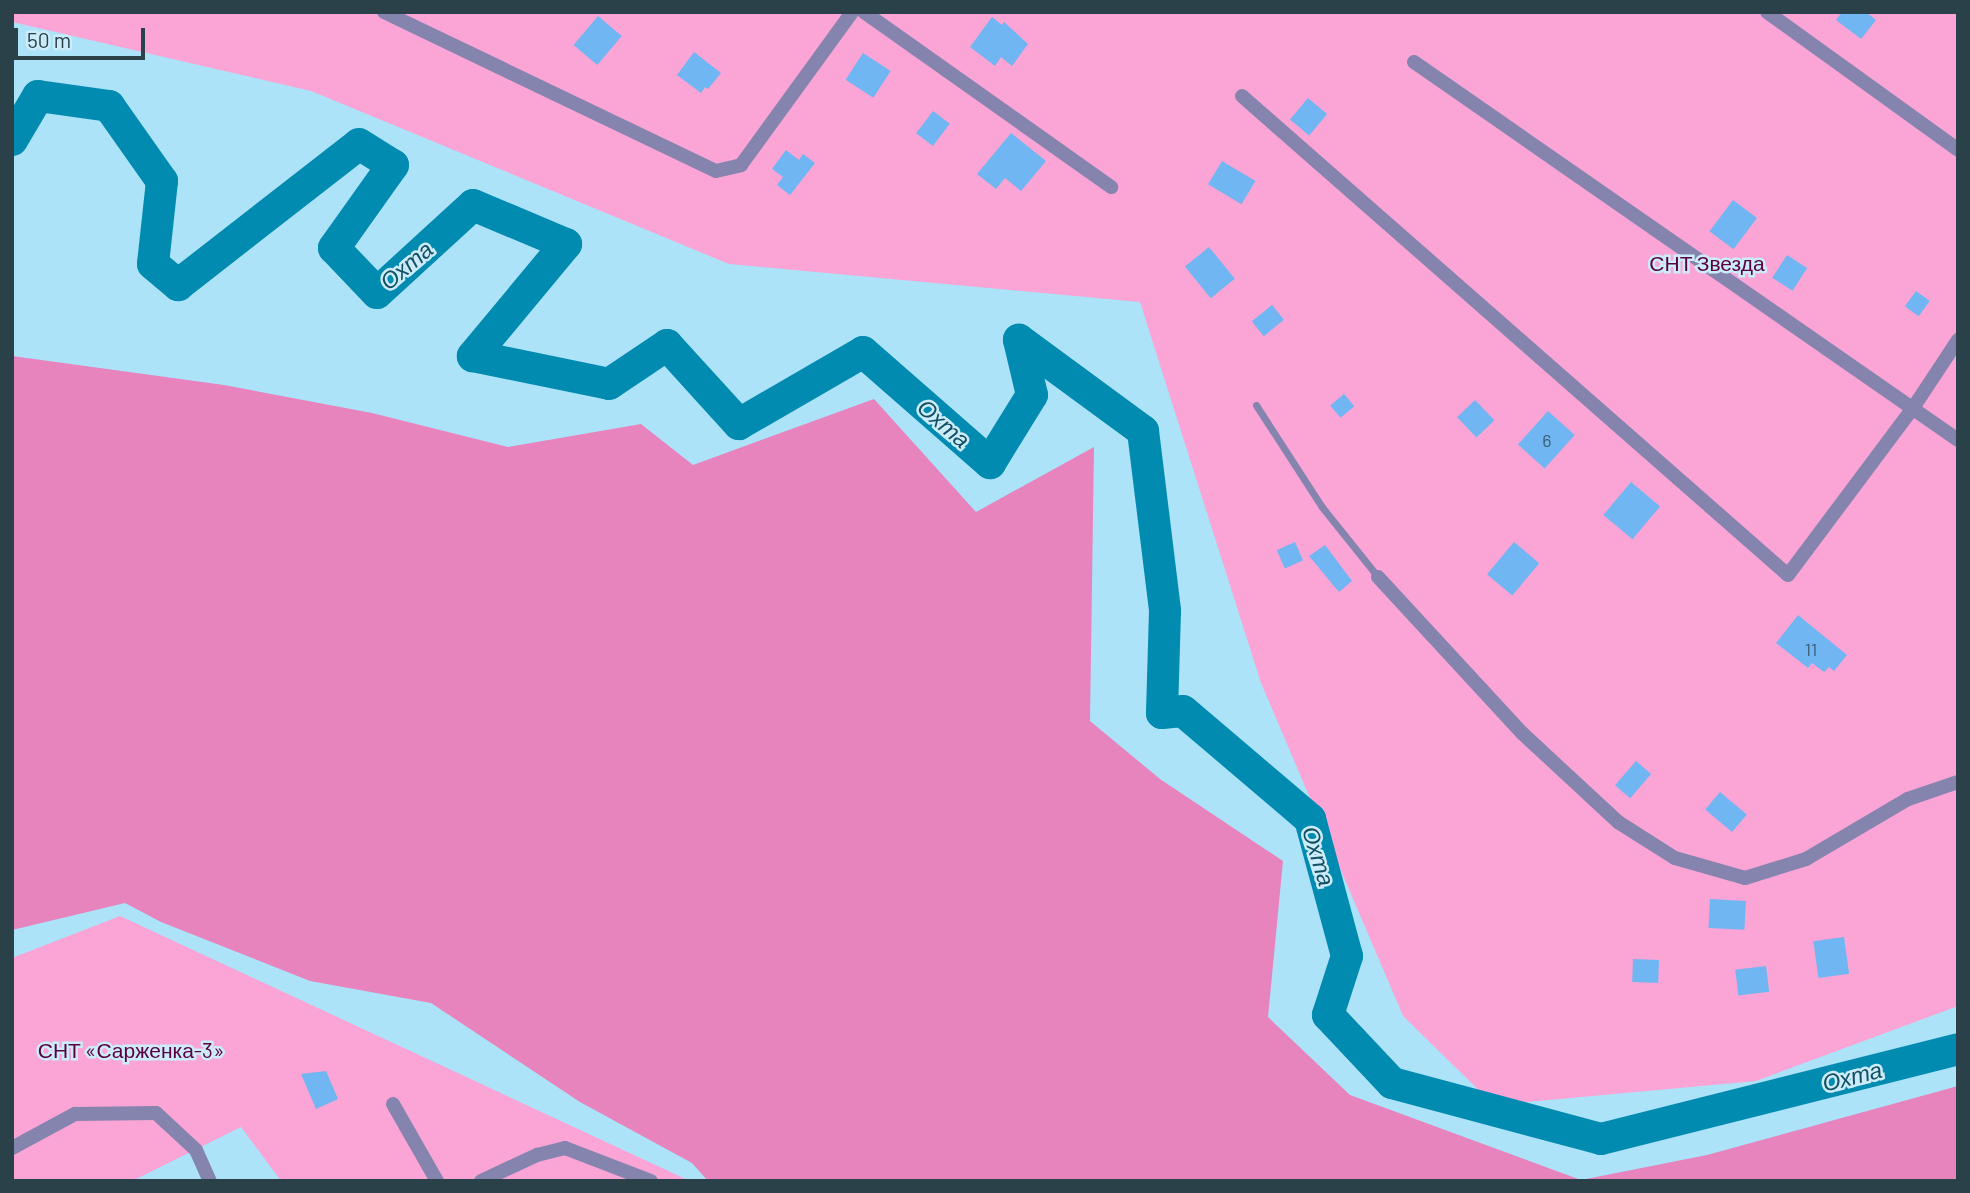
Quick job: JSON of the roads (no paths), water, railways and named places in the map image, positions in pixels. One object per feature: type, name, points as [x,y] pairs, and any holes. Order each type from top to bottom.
[{"type":"street","points":[[384,12],[716,171],[741,165],[852,12]]},
{"type":"street","points":[[864,12],[1111,187]]},
{"type":"street","points":[[1768,12],[1958,150]]},
{"type":"street","points":[[1414,62],[1958,440]]},
{"type":"street","points":[[1242,96],[1788,575],[1913,408],[1958,340]]},
{"type":"street","points":[[1378,577],[1522,733],[1618,822],[1675,858],[1745,878],[1806,859],[1908,799],[1958,782]]},
{"type":"street","points":[[393,1104],[438,1181]]},
{"type":"street","points":[[12,1148],[75,1114],[156,1113],[197,1150],[210,1181]]},
{"type":"street","points":[[481,1181],[537,1155],[565,1148],[651,1181]]},
{"type":"lane","points":[[1256,405],[1322,507],[1378,577]]},
{"type":"waterway","name":"Охта","points":[[12,140],[38,96],[109,106],[162,181],[153,264],[178,285],[359,144],[393,165],[334,248],[377,293],[473,205],[566,244],[473,356],[609,384],[667,345],[739,424],[863,352],[990,463],[1032,395],[1019,340],[1143,431],[1165,611],[1162,713],[1183,711],[1310,819],[1347,956],[1328,1015],[1392,1083],[1601,1139],[1958,1049]]},
{"type":"park label","name":"СНТ Звезда","points":[[1707,263]]},
{"type":"park label","name":"СНТ «Сарженка-3»","points":[[131,1050]]}]
